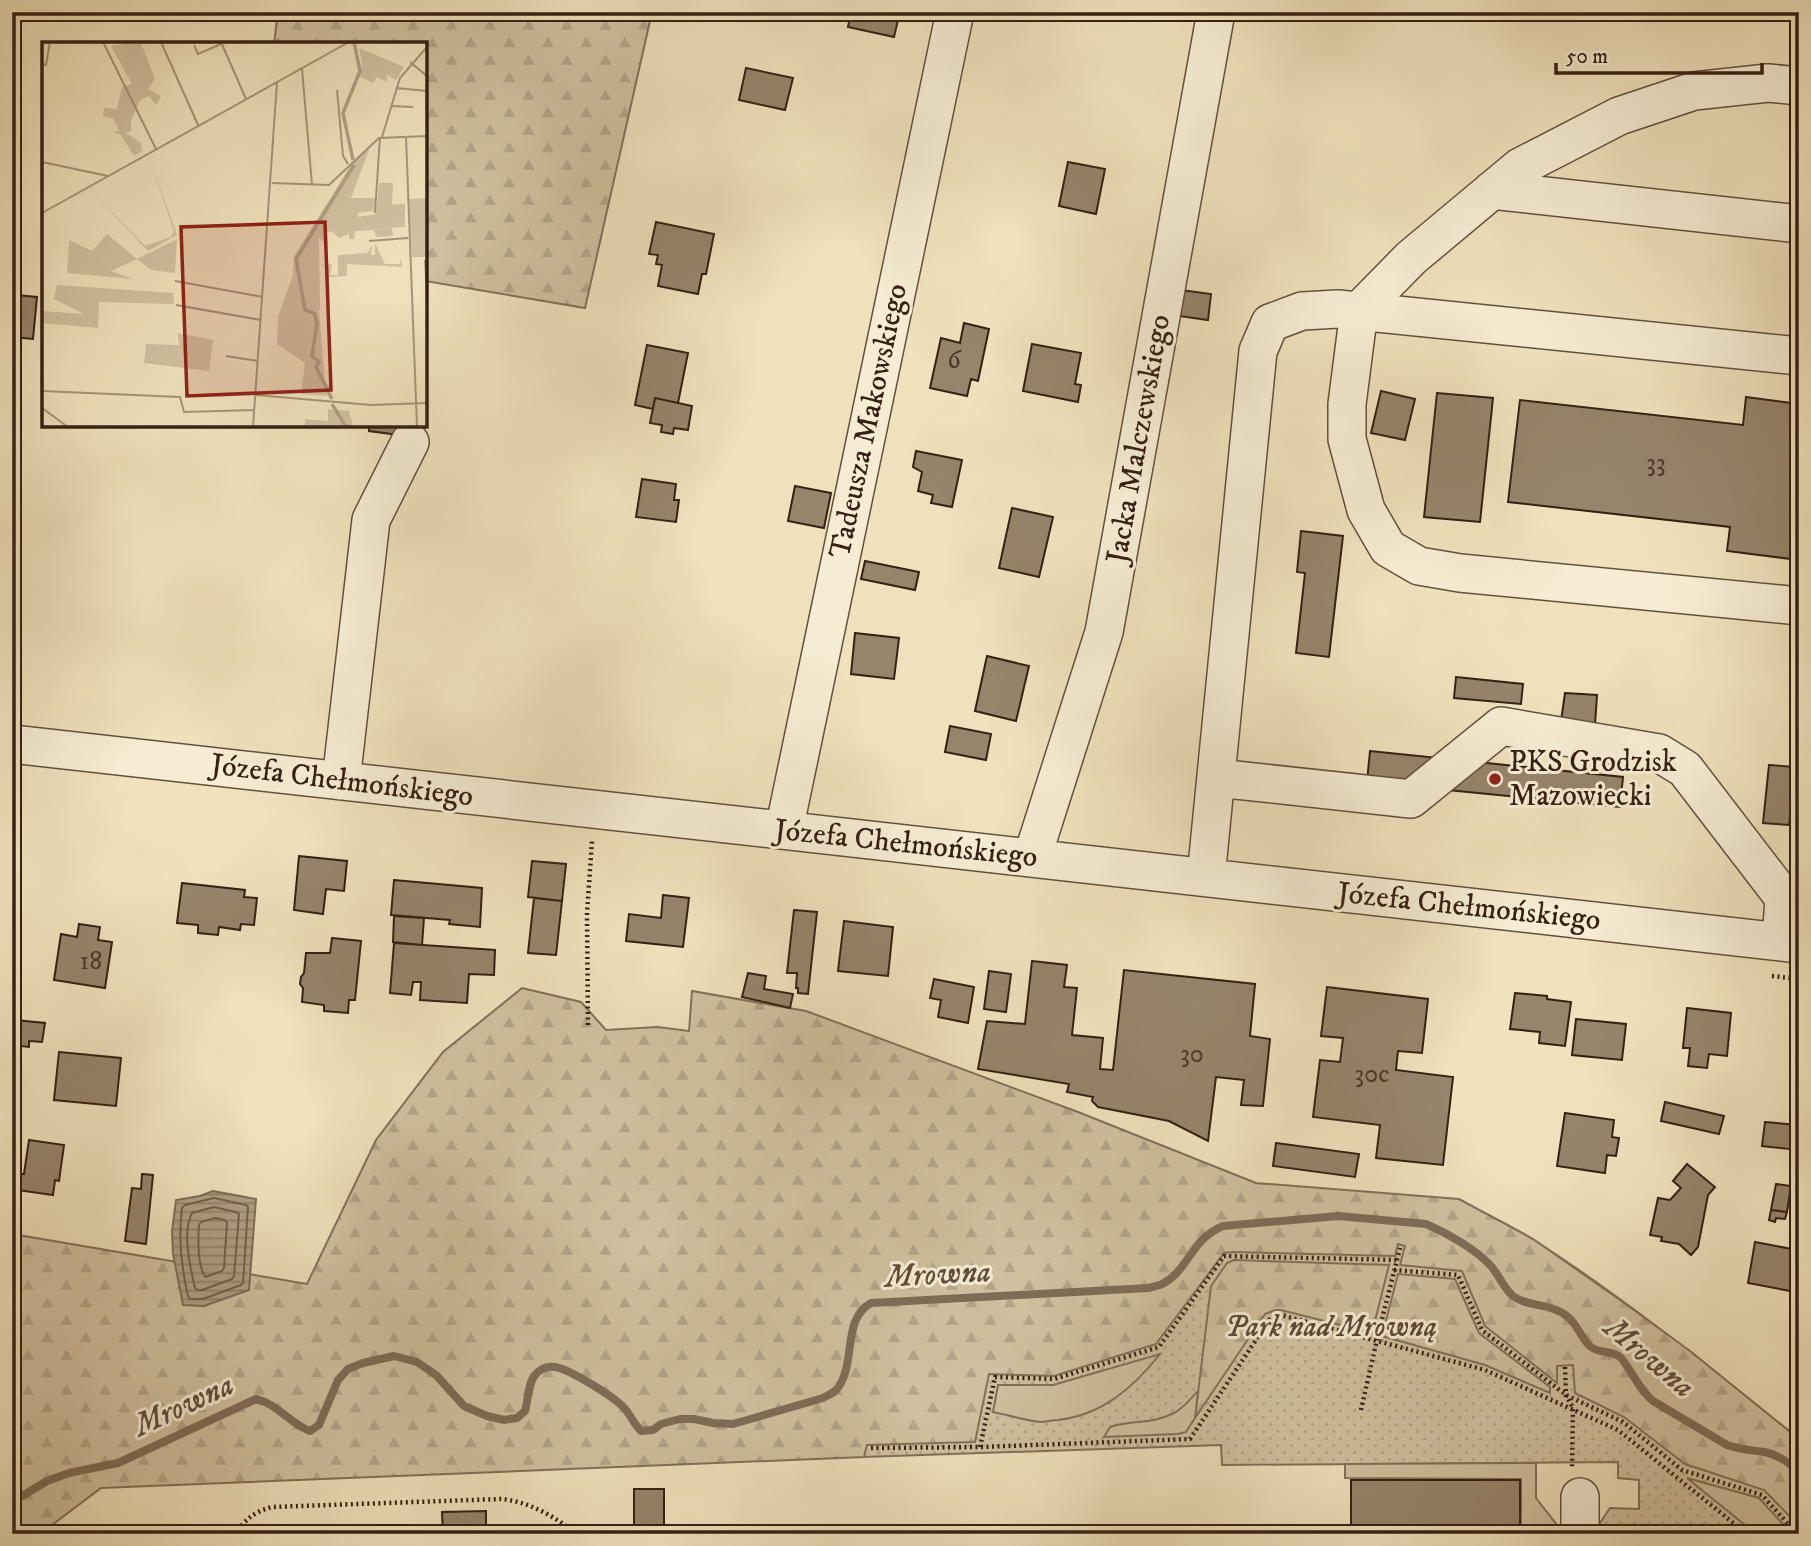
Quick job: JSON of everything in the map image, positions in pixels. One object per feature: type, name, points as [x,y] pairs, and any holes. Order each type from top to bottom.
[{"type":"street","name":"Tadeusza Makowskiego","points":[[784,830],[955,12]]},
{"type":"street","name":"Jacka Malczewskiego","points":[[1032,858],[1104,632],[1216,12]]},
{"type":"street","points":[[1799,86],[1768,83],[1694,91],[1619,116],[1520,167],[1411,258],[1359,311],[1347,404],[1347,439],[1366,510],[1388,548],[1419,566],[1460,573],[1799,607]]},
{"type":"street","points":[[1492,190],[1799,224]]},
{"type":"street","points":[[1206,877],[1258,351],[1270,323],[1302,311],[1338,309],[1799,356]]},
{"type":"street","points":[[341,781],[371,520],[410,442]]},
{"type":"street","points":[[1217,778],[1411,799],[1501,726],[1659,753],[1685,769],[1784,898],[1790,943]]},
{"type":"street","name":"Józefa Chełmońskiego","points":[[12,744],[1790,943]]},
{"type":"street","points":[[1580,1497],[1580,1534]]},
{"type":"path","points":[[588,1025],[587,913],[592,841]]},
{"type":"path","points":[[1361,1410],[1400,1248]]},
{"type":"path","points":[[980,1447],[995,1377],[1054,1379],[1159,1348],[1224,1256],[1397,1260]]},
{"type":"path","points":[[1394,1270],[1458,1275],[1482,1330],[1566,1395],[1623,1422],[1682,1470],[1762,1495],[1797,1534]]},
{"type":"path","points":[[871,1448],[1191,1439],[1262,1330],[1275,1315],[1485,1370],[1573,1408],[1618,1430],[1747,1534]]},
{"type":"path","points":[[1565,1367],[1566,1395],[1573,1408],[1572,1472],[1580,1497]]},
{"type":"path","points":[[234,1534],[257,1511],[272,1507],[500,1499],[528,1505],[569,1527],[576,1534]]},
{"type":"green space","points":[[278,12],[652,12],[585,308],[427,281],[427,42],[274,42]]},
{"type":"green space","points":[[522,988],[581,1002],[606,1030],[657,1027],[689,1031],[692,991],[806,1011],[1078,1112],[1256,1183],[1459,1199],[1533,1239],[1623,1302],[1690,1351],[1799,1439],[1799,1526],[1764,1490],[1685,1464],[1624,1417],[1575,1393],[1573,1365],[1557,1366],[1557,1383],[1485,1326],[1462,1271],[1400,1265],[1405,1246],[1398,1244],[1395,1256],[1224,1253],[1156,1344],[1054,1376],[989,1374],[975,1442],[867,1445],[864,1457],[101,1488],[40,1534],[12,1534],[12,1234],[307,1284],[376,1140],[443,1052]]},
{"type":"green space","name":"Park nad Mrowną","points":[[1459,1199],[1516,1229],[1602,1286],[1799,1439],[1799,1534],[1594,1532],[1610,1508],[1639,1509],[1639,1480],[1618,1478],[1618,1462],[1222,1465],[1221,1445],[864,1457],[878,1348],[893,1327]]},
{"type":"green space","points":[[1234,1260],[1389,1265],[1372,1333],[1281,1310],[1265,1314],[1195,1418],[1211,1286],[1227,1263]]},
{"type":"green space","points":[[1398,1274],[1455,1279],[1479,1333],[1550,1387],[1550,1393],[1485,1365],[1382,1336]]},
{"type":"green space","points":[[1160,1354],[1127,1389],[1089,1412],[1041,1422],[993,1412],[998,1385],[1053,1385]]},
{"type":"green space","points":[[1198,1391],[1195,1418],[1186,1432],[1104,1437],[1110,1427],[1172,1414]]},
{"type":"green space","points":[[1536,1463],[1536,1498],[1561,1530],[1561,1534],[1526,1531],[1526,1526],[1521,1525],[1521,1479],[1345,1478],[1345,1464]]},
{"type":"green space","points":[[1687,1478],[1759,1498],[1792,1534],[1756,1534]]},
{"type":"water","points":[[213,1191],[256,1199],[249,1290],[204,1306],[183,1305],[173,1254],[172,1231],[176,1200]]},
{"type":"building","points":[[851,12],[909,12],[904,21],[898,20],[894,37],[848,27]]},
{"type":"building","points":[[746,68],[793,78],[785,110],[739,100]]},
{"type":"building","points":[[1068,162],[1105,169],[1096,214],[1059,206]]},
{"type":"building","points":[[656,222],[714,234],[706,274],[702,274],[698,294],[658,286],[662,265],[656,264],[658,255],[649,254]]},
{"type":"building","points":[[1181,290],[1211,294],[1208,320],[1179,316]]},
{"type":"building","points":[[16,295],[37,297],[33,339],[12,337]]},
{"type":"building","points":[[964,323],[989,329],[978,381],[971,379],[967,396],[930,388],[941,338],[960,343]]},
{"type":"building","points":[[1032,344],[1081,353],[1075,384],[1081,385],[1078,402],[1023,391]]},
{"type":"building","points":[[647,345],[688,353],[678,403],[655,398],[653,409],[635,405]]},
{"type":"building","points":[[1381,391],[1415,399],[1405,440],[1371,433]]},
{"type":"building","points":[[1437,393],[1493,398],[1480,522],[1424,517]]},
{"type":"building","points":[[1746,397],[1799,404],[1799,560],[1727,551],[1730,527],[1508,502],[1520,400],[1743,425]]},
{"type":"building","points":[[655,398],[692,406],[688,430],[674,428],[673,434],[661,432],[662,425],[650,423]]},
{"type":"building","points":[[369,427],[408,427],[407,436],[369,431]]},
{"type":"building","points":[[916,451],[962,460],[952,507],[931,503],[933,495],[918,491],[922,472],[913,467]]},
{"type":"building","points":[[642,479],[676,484],[674,500],[679,500],[676,522],[636,517]]},
{"type":"building","points":[[795,486],[831,493],[824,528],[788,521]]},
{"type":"building","points":[[1012,508],[1053,517],[1039,577],[999,568]]},
{"type":"building","points":[[1301,531],[1343,536],[1329,657],[1296,653],[1305,573],[1297,572]]},
{"type":"building","points":[[865,561],[919,572],[915,590],[861,579]]},
{"type":"building","points":[[855,633],[899,638],[894,679],[851,674]]},
{"type":"building","points":[[987,656],[1029,666],[1016,721],[975,711]]},
{"type":"building","points":[[1456,677],[1523,684],[1521,704],[1454,698]]},
{"type":"building","points":[[1565,693],[1597,695],[1595,725],[1561,721]]},
{"type":"building","points":[[950,726],[991,734],[986,760],[945,752]]},
{"type":"building","name":"PKS Grodzisk Mazowiecki","points":[[1370,751],[1623,777],[1620,807],[1367,782]]},
{"type":"building","points":[[1769,765],[1795,767],[1789,825],[1763,823]]},
{"type":"building","points":[[299,856],[347,861],[344,891],[326,889],[323,914],[294,910]]},
{"type":"building","points":[[532,861],[566,864],[562,901],[528,897]]},
{"type":"building","points":[[394,880],[482,888],[480,927],[449,924],[450,920],[391,915]]},
{"type":"building","points":[[182,883],[245,890],[244,897],[257,898],[254,925],[241,924],[240,930],[219,927],[218,935],[198,933],[198,925],[177,923]]},
{"type":"building","points":[[663,895],[689,898],[683,947],[626,941],[629,914],[661,918]]},
{"type":"building","points":[[534,898],[562,901],[556,955],[528,953]]},
{"type":"building","points":[[794,910],[817,912],[808,994],[798,993],[797,973],[787,973]]},
{"type":"building","points":[[394,916],[424,918],[422,945],[393,942]]},
{"type":"building","points":[[844,921],[893,927],[888,976],[838,971]]},
{"type":"building","points":[[79,924],[100,927],[98,940],[112,942],[105,988],[54,980],[61,934],[77,937]]},
{"type":"building","points":[[332,938],[361,941],[355,1000],[349,1000],[348,1013],[324,1011],[324,1005],[302,1002],[303,988],[300,984],[306,953],[330,953]]},
{"type":"building","points":[[394,943],[495,950],[494,975],[469,974],[467,1003],[420,1000],[421,982],[413,982],[411,995],[390,993]]},
{"type":"building","points":[[1032,961],[1067,965],[1064,987],[1077,988],[1072,1035],[1103,1038],[1100,1069],[1113,1070],[1124,970],[1255,984],[1250,1036],[1270,1039],[1263,1106],[1241,1105],[1244,1080],[1216,1077],[1208,1141],[1169,1121],[1098,1107],[1092,1101],[1093,1097],[1067,1092],[1069,1084],[978,1069],[987,1021],[1025,1024]]},
{"type":"building","points":[[989,971],[1011,974],[1006,1012],[984,1009]]},
{"type":"building","points":[[748,973],[766,976],[764,989],[793,994],[790,1008],[742,997]]},
{"type":"building","points":[[934,979],[974,987],[968,1023],[938,1017],[941,1000],[930,998]]},
{"type":"building","points":[[1327,987],[1428,999],[1422,1053],[1398,1051],[1396,1070],[1453,1077],[1443,1165],[1376,1158],[1380,1125],[1313,1117],[1320,1060],[1340,1062],[1343,1038],[1321,1036]]},
{"type":"building","points":[[1515,993],[1547,996],[1547,999],[1571,1002],[1565,1046],[1539,1043],[1540,1032],[1510,1029]]},
{"type":"building","points":[[1687,1008],[1731,1013],[1727,1056],[1709,1054],[1707,1068],[1688,1066],[1690,1048],[1683,1048]]},
{"type":"building","points":[[1576,1019],[1626,1024],[1622,1060],[1572,1055]]},
{"type":"building","points":[[15,1020],[45,1023],[42,1042],[29,1041],[29,1047],[12,1045]]},
{"type":"building","points":[[59,1052],[121,1058],[116,1106],[54,1100]]},
{"type":"building","points":[[1665,1102],[1724,1116],[1719,1134],[1661,1121]]},
{"type":"building","points":[[1565,1113],[1614,1120],[1612,1137],[1619,1138],[1616,1156],[1607,1155],[1605,1173],[1557,1166]]},
{"type":"building","points":[[1765,1122],[1799,1125],[1799,1150],[1762,1146]]},
{"type":"building","points":[[29,1140],[64,1145],[59,1181],[55,1180],[53,1195],[17,1190],[19,1174],[24,1174]]},
{"type":"building","points":[[1276,1143],[1359,1154],[1355,1177],[1273,1166]]},
{"type":"building","points":[[1687,1164],[1715,1187],[1708,1195],[1698,1247],[1691,1255],[1679,1244],[1661,1241],[1662,1237],[1650,1235],[1658,1198],[1670,1200],[1681,1188],[1673,1181]]},
{"type":"building","points":[[142,1174],[153,1175],[146,1244],[125,1241],[132,1188],[141,1189]]},
{"type":"building","points":[[1776,1184],[1791,1186],[1787,1212],[1771,1210]]},
{"type":"building","points":[[1771,1210],[1787,1212],[1785,1219],[1776,1218],[1775,1222],[1769,1220]]},
{"type":"building","points":[[1755,1242],[1797,1250],[1790,1291],[1748,1283]]},
{"type":"building","points":[[1351,1480],[1520,1480],[1520,1527],[1525,1527],[1525,1532],[1543,1534],[1351,1534]]},
{"type":"building","points":[[634,1489],[664,1489],[664,1532],[634,1532]]},
{"type":"building","points":[[486,1511],[486,1534],[443,1534],[442,1512]]},
{"type":"waterway","name":"Mrowna","points":[[12,1502],[47,1481],[69,1473],[118,1463],[256,1399],[271,1405],[310,1431],[319,1425],[338,1380],[348,1369],[394,1356],[417,1362],[436,1375],[464,1406],[504,1420],[517,1418],[525,1411],[533,1378],[541,1370],[552,1367],[592,1384],[612,1398],[625,1409],[641,1431],[653,1430],[661,1424],[680,1419],[733,1424],[823,1398],[836,1390],[847,1367],[856,1320],[871,1303],[1148,1288],[1162,1284],[1172,1277],[1204,1238],[1223,1226],[1338,1216],[1426,1224],[1452,1237],[1484,1259],[1513,1296],[1562,1313],[1571,1320],[1591,1347],[1621,1358],[1653,1401],[1727,1445],[1775,1455],[1799,1472]]},
{"type":"place","name":"PKS Grodzisk Mazowiecki","points":[[1495,779]]}]
